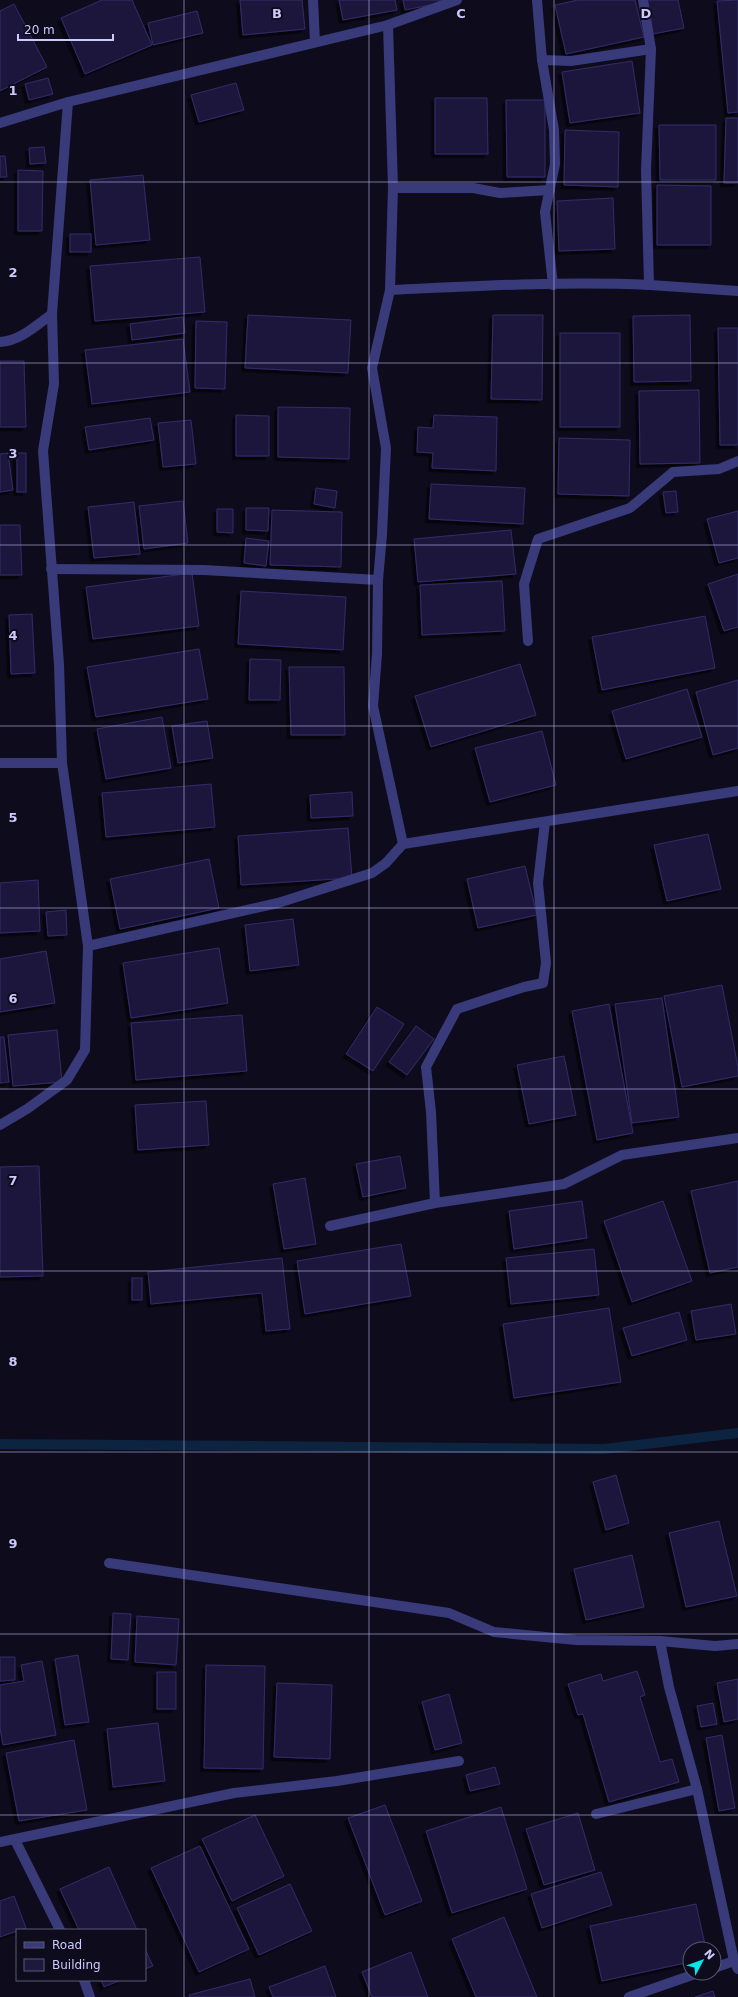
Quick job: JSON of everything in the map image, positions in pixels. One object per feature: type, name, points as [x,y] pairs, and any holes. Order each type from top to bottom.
[{"type":"street","points":[[313,0],[315,42]]},
{"type":"street","points":[[0,123],[68,102],[388,25],[457,0]]},
{"type":"street","points":[[537,0],[542,60],[554,130],[555,164],[545,212],[553,285]]},
{"type":"street","points":[[643,0],[651,48],[646,170],[649,285]]},
{"type":"street","points":[[388,25],[393,188],[390,290],[372,368],[386,448],[382,535],[378,580],[377,654],[373,706],[403,844]]},
{"type":"street","points":[[542,60],[571,61],[651,48]]},
{"type":"street","points":[[0,1125],[28,1109],[67,1080],[85,1050],[88,946],[62,763],[59,664],[43,451],[54,384],[52,314],[68,102]]},
{"type":"street","points":[[393,188],[473,188],[500,193],[550,190]]},
{"type":"street","points":[[390,290],[486,285],[649,285],[738,291]]},
{"type":"street","points":[[0,342],[7,342],[23,335],[52,314]]},
{"type":"street","points":[[528,641],[524,584],[538,539],[630,508],[672,472],[720,469],[738,462]]},
{"type":"street","points":[[52,569],[211,570],[378,580]]},
{"type":"street","points":[[0,763],[62,763]]},
{"type":"street","points":[[88,946],[278,903],[372,873],[386,863],[403,844],[545,822],[621,808],[738,791]]},
{"type":"street","points":[[435,1203],[431,1112],[426,1066],[457,1008],[524,987],[543,983],[546,963],[538,882],[545,822]]},
{"type":"street","points":[[330,1226],[435,1203],[564,1184],[622,1155],[738,1138]]},
{"type":"street","points":[[109,1563],[449,1613],[494,1632],[576,1640],[660,1641],[715,1646],[738,1644]]},
{"type":"street","points":[[660,1641],[669,1687],[697,1789],[736,1965],[722,1967]]},
{"type":"street","points":[[0,1842],[234,1793],[337,1781],[460,1762]]},
{"type":"street","points":[[596,1814],[697,1789]]},
{"type":"street","points":[[15,1840],[60,1929]]},
{"type":"street","points":[[629,1997],[682,1979]]},
{"type":"street","points":[[84,1981],[90,1997]]},
{"type":"building","points":[[102,0],[132,0],[152,45],[85,74],[61,18]]},
{"type":"building","points":[[240,0],[302,0],[305,29],[243,35]]},
{"type":"building","points":[[339,0],[395,0],[397,10],[343,20]]},
{"type":"building","points":[[403,0],[450,0],[450,1],[405,10]]},
{"type":"building","points":[[578,0],[635,0],[644,37],[566,54],[555,5]]},
{"type":"building","points":[[647,0],[678,0],[684,28],[653,34]]},
{"type":"building","points":[[738,0],[738,112],[728,113],[717,1]]},
{"type":"building","points":[[14,4],[47,67],[0,91],[0,11]]},
{"type":"building","points":[[197,11],[203,33],[153,45],[148,23]]},
{"type":"building","points":[[632,61],[640,113],[570,123],[562,72]]},
{"type":"building","points":[[48,78],[53,94],[29,100],[25,84]]},
{"type":"building","points":[[236,83],[244,110],[199,122],[191,95]]},
{"type":"building","points":[[435,98],[487,98],[488,154],[435,154]]},
{"type":"building","points":[[506,100],[545,100],[545,177],[507,177]]},
{"type":"building","points":[[726,118],[738,118],[738,183],[724,183]]},
{"type":"building","points":[[659,125],[716,125],[716,180],[660,180]]},
{"type":"building","points":[[565,130],[619,132],[618,187],[564,185]]},
{"type":"building","points":[[44,147],[46,163],[30,164],[29,148]]},
{"type":"building","points":[[0,156],[5,156],[7,177],[0,177]]},
{"type":"building","points":[[18,170],[43,171],[42,231],[18,231]]},
{"type":"building","points":[[143,175],[150,240],[96,245],[90,180]]},
{"type":"building","points":[[657,185],[711,186],[711,245],[657,245]]},
{"type":"building","points":[[613,198],[615,249],[559,251],[557,201]]},
{"type":"building","points":[[70,234],[91,234],[91,252],[70,252]]},
{"type":"building","points":[[200,257],[205,312],[95,321],[90,266]]},
{"type":"building","points":[[248,315],[351,320],[348,373],[245,368]]},
{"type":"building","points":[[493,315],[543,315],[542,400],[491,399]]},
{"type":"building","points":[[690,315],[691,381],[634,382],[633,316]]},
{"type":"building","points":[[183,317],[185,333],[132,340],[130,324]]},
{"type":"building","points":[[196,321],[227,322],[225,389],[195,388]]},
{"type":"building","points":[[718,328],[738,328],[738,445],[720,445]]},
{"type":"building","points":[[560,333],[620,333],[620,427],[560,427]]},
{"type":"building","points":[[183,339],[190,392],[92,404],[85,350]]},
{"type":"building","points":[[0,361],[24,361],[26,427],[0,427]]},
{"type":"building","points":[[699,390],[700,463],[640,464],[639,391]]},
{"type":"building","points":[[278,407],[350,408],[349,459],[278,457]]},
{"type":"building","points":[[236,415],[269,416],[269,456],[236,456]]},
{"type":"building","points":[[434,415],[497,417],[496,471],[432,468],[433,453],[417,452],[418,427],[433,428]]},
{"type":"building","points":[[150,418],[154,440],[89,450],[85,427]]},
{"type":"building","points":[[191,420],[196,464],[163,467],[158,423]]},
{"type":"building","points":[[559,438],[630,440],[629,496],[558,494]]},
{"type":"building","points":[[8,453],[13,490],[0,492],[0,454]]},
{"type":"building","points":[[17,453],[26,453],[26,492],[17,492]]},
{"type":"building","points":[[431,484],[525,488],[523,524],[429,519]]},
{"type":"building","points":[[316,488],[337,491],[335,508],[314,504]]},
{"type":"building","points":[[676,491],[678,512],[666,513],[663,492]]},
{"type":"building","points":[[183,501],[188,543],[144,549],[139,506]]},
{"type":"building","points":[[134,502],[140,554],[94,558],[88,507]]},
{"type":"building","points":[[246,508],[269,508],[268,531],[246,530]]},
{"type":"building","points":[[217,509],[233,509],[233,533],[217,532]]},
{"type":"building","points":[[272,510],[342,512],[341,567],[270,565]]},
{"type":"building","points":[[738,511],[738,558],[719,563],[707,519]]},
{"type":"building","points":[[0,525],[20,525],[22,575],[0,575]]},
{"type":"building","points":[[511,530],[516,574],[418,582],[414,539]]},
{"type":"building","points":[[246,538],[269,541],[266,566],[244,563]]},
{"type":"building","points":[[192,573],[199,626],[93,639],[86,587]]},
{"type":"building","points":[[738,574],[738,627],[724,631],[708,584]]},
{"type":"building","points":[[502,581],[505,631],[422,635],[420,585]]},
{"type":"building","points":[[241,591],[346,597],[343,650],[238,644]]},
{"type":"building","points":[[32,614],[35,673],[11,674],[9,615]]},
{"type":"building","points":[[705,616],[715,668],[602,690],[592,637]]},
{"type":"building","points":[[199,649],[208,699],[96,717],[87,667]]},
{"type":"building","points":[[250,659],[281,660],[280,700],[249,700]]},
{"type":"building","points":[[520,664],[536,715],[431,747],[415,696]]},
{"type":"building","points":[[289,667],[344,667],[345,735],[291,735]]},
{"type":"building","points":[[738,680],[738,748],[713,755],[696,692]]},
{"type":"building","points":[[687,689],[702,737],[626,759],[612,711]]},
{"type":"building","points":[[162,717],[171,768],[106,779],[97,729]]},
{"type":"building","points":[[207,721],[213,758],[178,763],[172,726]]},
{"type":"building","points":[[542,731],[556,785],[490,802],[475,748]]},
{"type":"building","points":[[211,784],[215,827],[106,837],[102,793]]},
{"type":"building","points":[[352,792],[353,816],[311,818],[310,795]]},
{"type":"building","points":[[348,828],[352,878],[241,885],[238,836]]},
{"type":"building","points":[[708,834],[721,889],[667,901],[654,845]]},
{"type":"building","points":[[209,859],[219,908],[120,929],[110,879]]},
{"type":"building","points":[[525,866],[537,915],[478,928],[467,879]]},
{"type":"building","points":[[38,880],[40,931],[0,933],[0,883]]},
{"type":"building","points":[[66,910],[67,935],[48,936],[46,912]]},
{"type":"building","points":[[293,919],[299,965],[250,971],[245,925]]},
{"type":"building","points":[[219,948],[228,1003],[131,1018],[123,963]]},
{"type":"building","points":[[46,951],[55,1003],[0,1012],[0,959]]},
{"type":"building","points":[[722,985],[738,1067],[738,1076],[682,1087],[664,996]]},
{"type":"building","points":[[662,998],[679,1117],[632,1123],[615,1004]]},
{"type":"building","points":[[609,1004],[633,1133],[597,1140],[572,1011]]},
{"type":"building","points":[[377,1007],[404,1024],[373,1071],[346,1054]]},
{"type":"building","points":[[242,1015],[247,1071],[136,1080],[131,1023]]},
{"type":"building","points":[[416,1026],[434,1039],[407,1075],[389,1062]]},
{"type":"building","points":[[57,1030],[62,1082],[13,1086],[8,1035]]},
{"type":"building","points":[[0,1037],[4,1037],[9,1082],[0,1083]]},
{"type":"building","points":[[564,1056],[576,1115],[529,1124],[517,1065]]},
{"type":"building","points":[[206,1101],[209,1145],[138,1150],[135,1105]]},
{"type":"building","points":[[400,1156],[406,1188],[363,1197],[356,1164]]},
{"type":"building","points":[[39,1166],[43,1276],[0,1277],[0,1167]]},
{"type":"building","points":[[305,1178],[316,1244],[284,1249],[273,1184]]},
{"type":"building","points":[[738,1181],[738,1267],[710,1273],[691,1191]]},
{"type":"building","points":[[582,1201],[587,1238],[514,1249],[509,1211]]},
{"type":"building","points":[[663,1201],[692,1281],[632,1302],[604,1221]]},
{"type":"building","points":[[401,1244],[411,1296],[305,1314],[297,1261]]},
{"type":"building","points":[[594,1249],[599,1295],[511,1304],[506,1258]]},
{"type":"building","points":[[282,1258],[290,1329],[266,1331],[262,1293],[151,1304],[148,1272]]},
{"type":"building","points":[[132,1278],[142,1278],[142,1300],[132,1300]]},
{"type":"building","points":[[731,1304],[736,1334],[696,1340],[691,1311]]},
{"type":"building","points":[[609,1308],[621,1382],[514,1398],[503,1324]]},
{"type":"building","points":[[679,1312],[687,1340],[632,1356],[623,1328]]},
{"type":"building","points":[[616,1475],[629,1523],[606,1530],[593,1482]]},
{"type":"building","points":[[719,1521],[737,1596],[686,1607],[669,1533]]},
{"type":"building","points":[[632,1555],[644,1607],[586,1620],[574,1569]]},
{"type":"building","points":[[113,1613],[131,1614],[128,1660],[111,1659]]},
{"type":"building","points":[[137,1616],[179,1619],[176,1665],[135,1662]]},
{"type":"building","points":[[78,1655],[89,1722],[65,1725],[55,1659]]},
{"type":"building","points":[[0,1657],[15,1657],[15,1680],[0,1681]]},
{"type":"building","points":[[42,1661],[56,1735],[3,1745],[0,1728],[0,1685],[24,1681],[21,1665]]},
{"type":"building","points":[[206,1665],[265,1666],[263,1769],[204,1768]]},
{"type":"building","points":[[637,1671],[645,1695],[640,1697],[660,1762],[672,1759],[679,1782],[609,1802],[583,1714],[578,1715],[568,1684],[601,1674],[603,1681]]},
{"type":"building","points":[[157,1672],[176,1672],[176,1709],[157,1709]]},
{"type":"building","points":[[738,1679],[738,1719],[724,1722],[717,1683]]},
{"type":"building","points":[[277,1683],[332,1685],[330,1759],[274,1757]]},
{"type":"building","points":[[449,1694],[462,1743],[435,1750],[422,1702]]},
{"type":"building","points":[[713,1703],[717,1724],[701,1727],[697,1706]]},
{"type":"building","points":[[158,1723],[165,1781],[113,1787],[107,1729]]},
{"type":"building","points":[[722,1735],[735,1808],[719,1811],[706,1738]]},
{"type":"building","points":[[74,1740],[87,1810],[19,1821],[6,1753]]},
{"type":"building","points":[[495,1767],[500,1784],[470,1791],[466,1775]]},
{"type":"building","points":[[385,1805],[422,1901],[385,1915],[348,1818]]},
{"type":"building","points":[[501,1807],[527,1889],[452,1913],[426,1831]]},
{"type":"building","points":[[578,1813],[595,1870],[544,1885],[526,1829]]},
{"type":"building","points":[[255,1815],[284,1876],[232,1901],[202,1839]]},
{"type":"building","points":[[200,1846],[249,1949],[199,1972],[151,1868]]},
{"type":"building","points":[[109,1867],[137,1929],[79,1929],[60,1889]]},
{"type":"building","points":[[601,1872],[612,1905],[542,1928],[531,1894]]},
{"type":"building","points":[[290,1884],[312,1931],[259,1955],[237,1908]]},
{"type":"building","points":[[14,1896],[26,1928],[16,1929],[16,1931],[0,1937],[0,1901]]},
{"type":"building","points":[[696,1904],[704,1941],[682,1941],[682,1964],[602,1981],[590,1926]]},
{"type":"building","points":[[504,1917],[537,1997],[476,1997],[452,1939]]},
{"type":"building","points":[[146,1951],[153,1966],[146,1969]]},
{"type":"building","points":[[411,1952],[428,1997],[372,1997],[362,1972]]},
{"type":"building","points":[[325,1966],[336,1997],[273,1997],[269,1987]]},
{"type":"building","points":[[250,1979],[255,1997],[190,1997],[189,1995]]},
{"type":"building","points":[[101,1981],[119,1981],[104,1987]]},
{"type":"building","points":[[713,1991],[715,1997],[695,1997]]},
{"type":"waterway","points":[[0,1444],[604,1449],[738,1433]]}]
